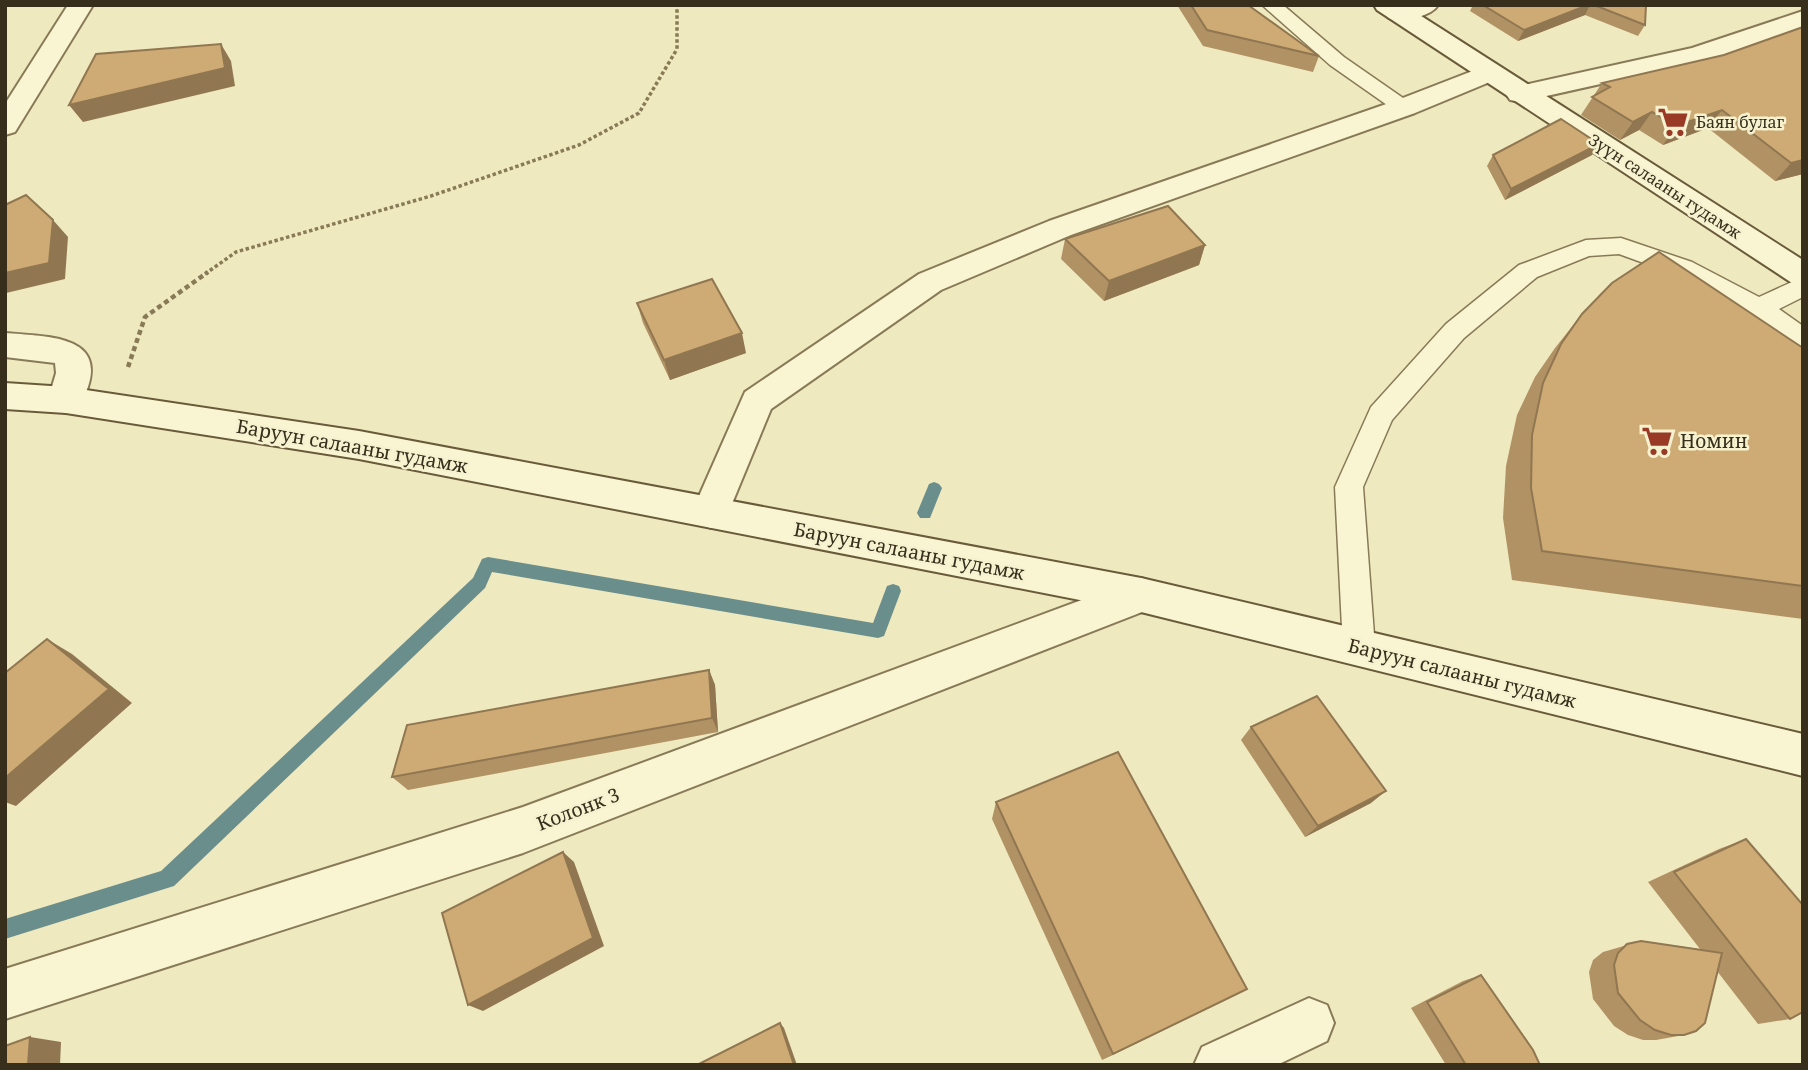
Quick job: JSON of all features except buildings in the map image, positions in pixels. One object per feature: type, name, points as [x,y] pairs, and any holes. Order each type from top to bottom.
[{"type":"street","points":[[5,126],[81,5]]},
{"type":"street","points":[[1392,9],[1426,5]]},
{"type":"street","name":"Зүүн салааны гудамж","points":[[1392,9],[1803,275]]},
{"type":"street","points":[[1520,93],[1699,54],[1803,19]]},
{"type":"street","points":[[711,512],[757,401],[930,282],[1060,228],[1405,107],[1488,73]]},
{"type":"street","points":[[5,345],[56,349],[71,356],[72,373],[66,400]]},
{"type":"street","name":"Баруун салааны гудамж","points":[[5,396],[66,400],[359,445],[1141,595],[1803,755]]},
{"type":"street","name":"Колонк 3","points":[[5,994],[523,830],[1141,595]]},
{"type":"street","points":[[1220,1065],[1309,1023]]},
{"type":"lane","points":[[1271,5],[1337,61],[1405,107]]},
{"type":"lane","points":[[1359,648],[1349,487],[1381,414],[1455,331],[1528,271],[1586,248],[1621,246],[1683,268],[1759,308],[1803,339]]},
{"type":"lane","points":[[1759,308],[1803,286]]},
{"type":"path","points":[[114,407],[145,317],[236,251],[443,192],[579,145],[639,113],[677,49],[677,5]]},
{"type":"waterway","points":[[925,513],[934,488]]},
{"type":"waterway","points":[[5,929],[167,879],[479,583],[488,564],[878,631],[893,591]]},
{"type":"place","name":"Баян булаг","points":[[1673,122]]},
{"type":"place","name":"Номин","points":[[1657,441]]}]
